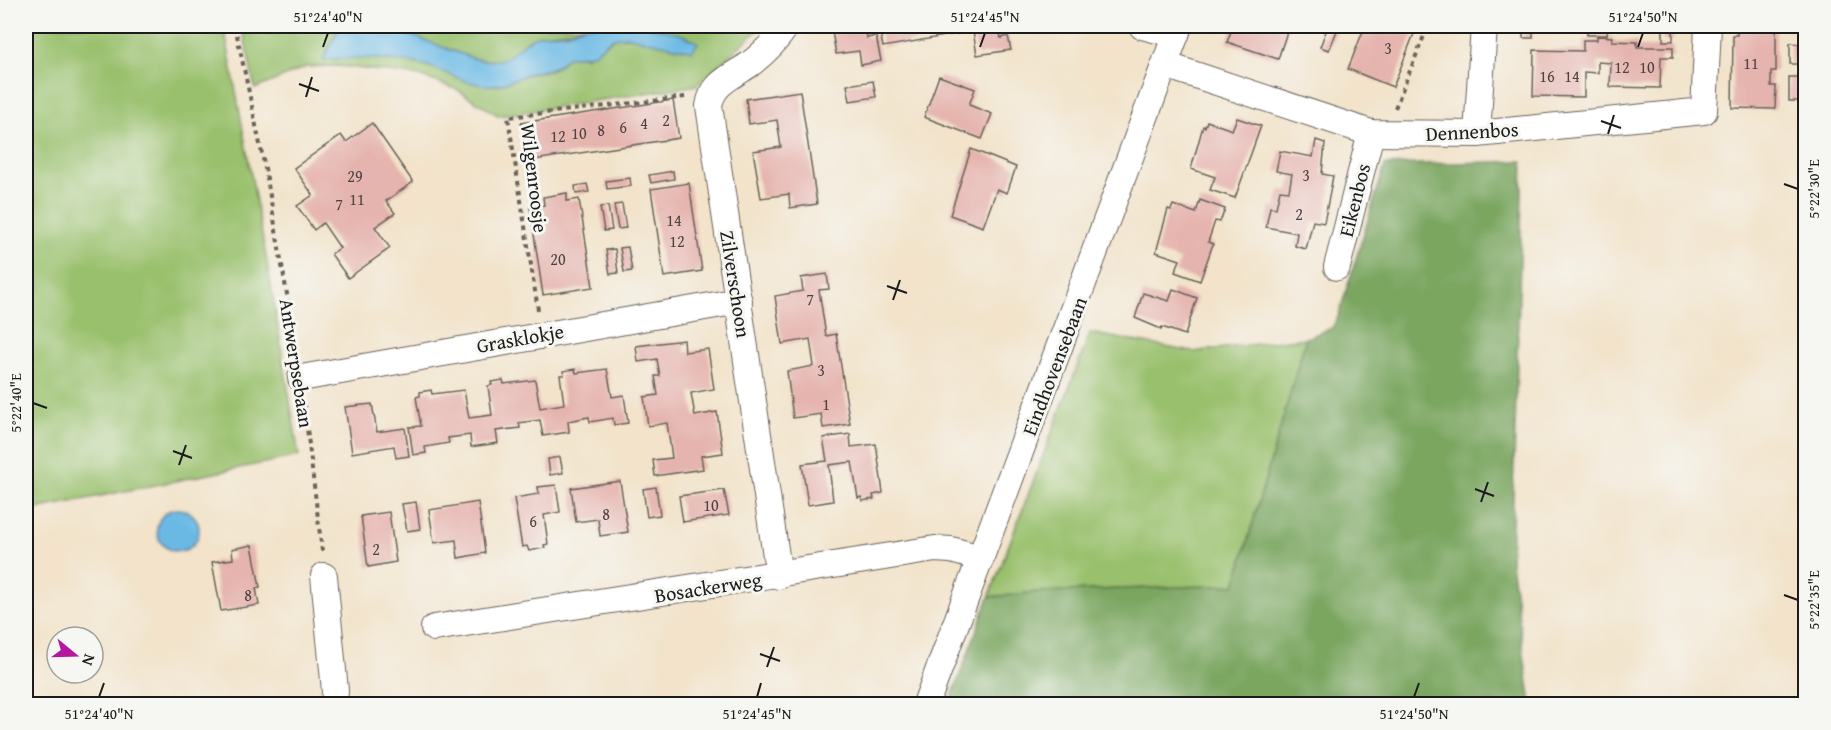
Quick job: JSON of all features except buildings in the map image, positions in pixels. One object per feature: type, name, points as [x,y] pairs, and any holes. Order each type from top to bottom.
[{"type":"street","points":[[711,94],[725,80],[752,63],[786,26]]},
{"type":"street","points":[[1121,26],[1126,26]]},
{"type":"street","points":[[1142,26],[1177,30]]},
{"type":"street","points":[[1477,134],[1484,26]]},
{"type":"street","name":"Dennenbos","points":[[1165,65],[1378,133],[1477,134],[1704,111],[1708,26]]},
{"type":"street","name":"Eindhovensebaan","points":[[926,705],[1177,30]]},
{"type":"street","name":"Zilverschoon","points":[[711,94],[709,106],[779,576]]},
{"type":"street","name":"Eikenbos","points":[[1337,267],[1378,133]]},
{"type":"street","name":"Grasklokje","points":[[301,378],[739,301]]},
{"type":"street","name":"Bosackerweg","points":[[434,628],[779,576],[935,549],[951,550],[981,558]]},
{"type":"street","points":[[324,576],[334,705]]},
{"type":"path","name":"Antwerpsebaan","points":[[236,26],[266,173],[301,378],[324,576]]},
{"type":"path","points":[[1378,133],[1428,26]]},
{"type":"path","name":"Wilgenroosje","points":[[542,334],[508,117],[711,94]]},
{"type":"green space","points":[[26,26],[224,26],[269,273],[299,456],[26,511]]},
{"type":"green space","points":[[242,26],[340,26],[323,59],[355,57],[418,63],[495,85],[536,72],[548,71],[559,66],[567,57],[577,55],[586,57],[616,37],[688,37],[641,26],[746,26],[759,29],[697,85],[499,116],[458,90],[420,76],[339,66],[306,67],[255,89]]},
{"type":"green space","points":[[386,26],[584,26],[535,37],[506,58],[490,61],[460,55]]},
{"type":"green space","points":[[1523,161],[1511,563],[1531,704],[949,704],[989,597],[1039,592],[1235,585],[1306,338],[1332,328],[1338,317],[1385,165]]},
{"type":"green space","points":[[1090,333],[1193,352],[1306,338],[1235,585],[1039,592],[989,597]]},
{"type":"water","points":[[597,25],[643,26],[660,29],[675,32],[698,43],[692,51],[625,36],[611,39],[594,54],[567,57],[552,68],[500,84],[485,85],[415,63],[369,58],[323,60],[340,26],[386,26],[475,59],[487,60],[503,59],[539,35],[570,32],[582,27]]},
{"type":"water","points":[[178,509],[193,515],[199,530],[193,545],[178,551],[163,545],[157,530],[163,515]]}]
